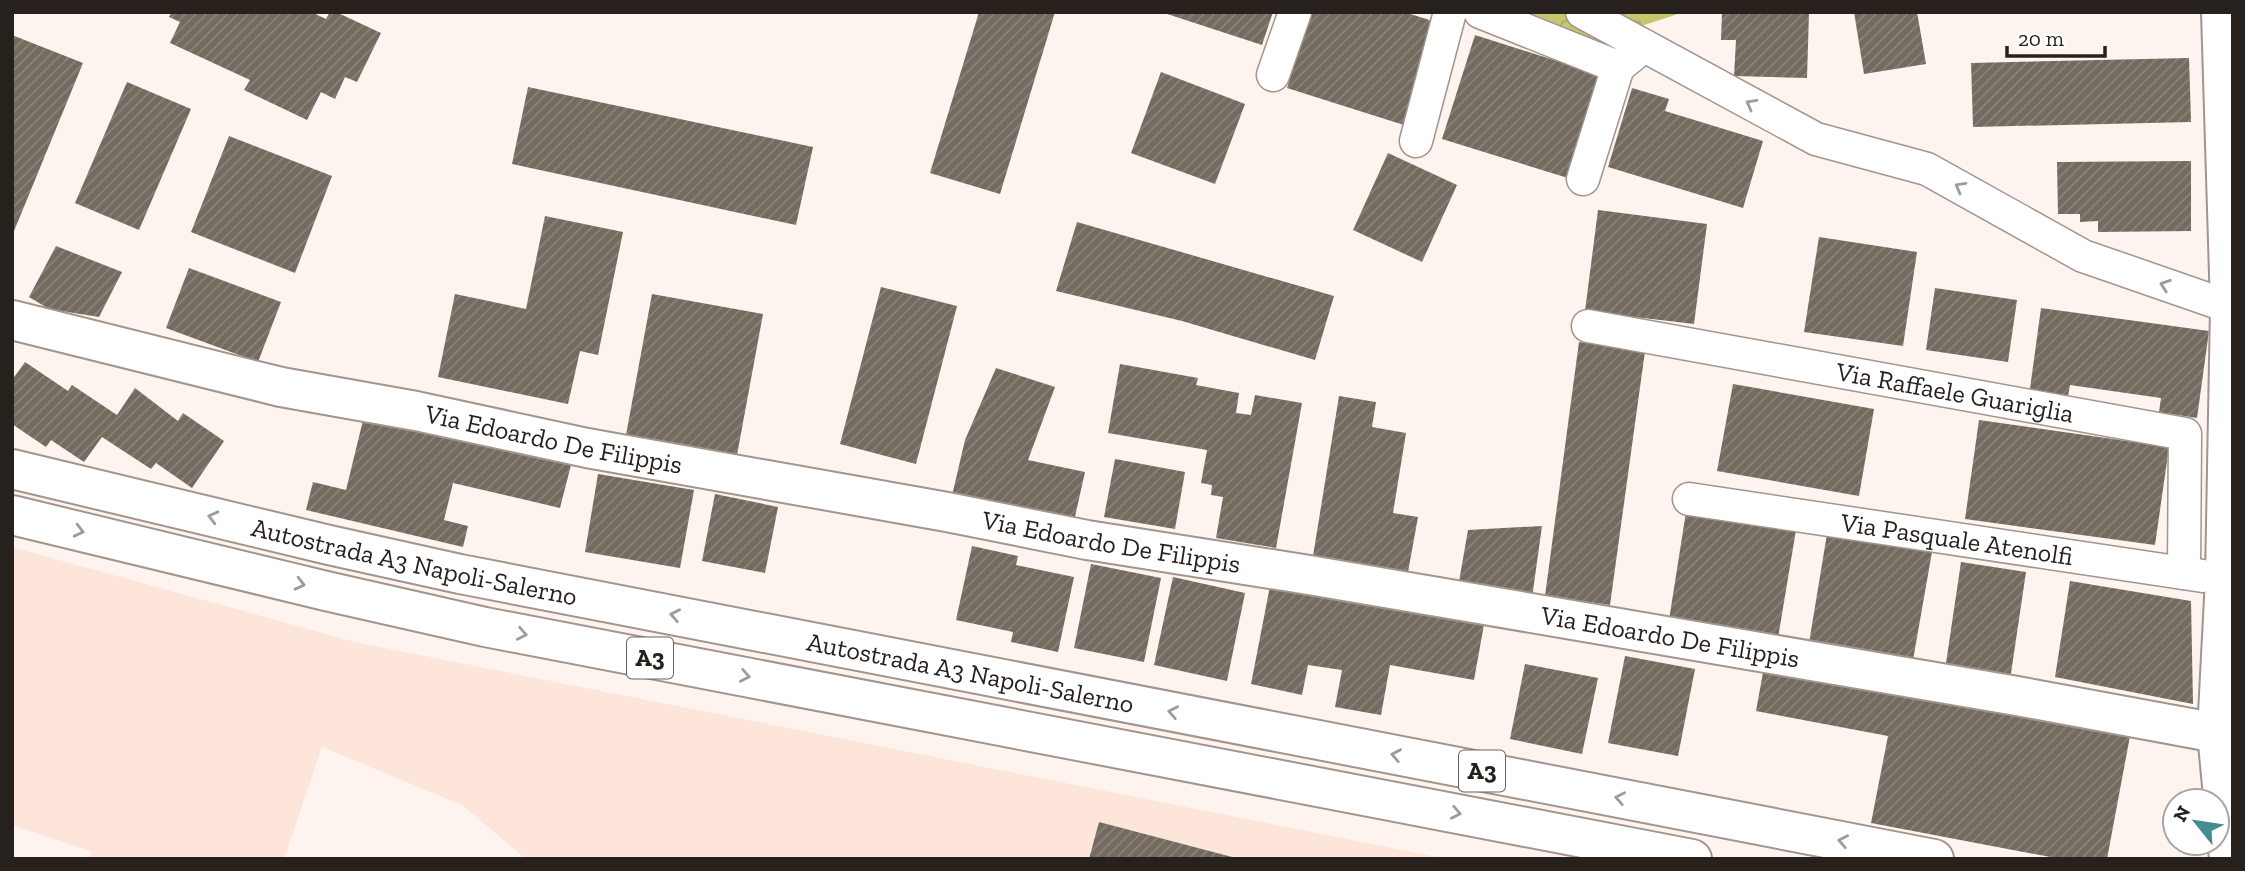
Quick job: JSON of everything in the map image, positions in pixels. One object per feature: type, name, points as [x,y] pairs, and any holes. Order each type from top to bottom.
[{"type":"main road","points":[[2221,12],[2231,308],[2225,579],[2225,820],[2229,859]]},
{"type":"main road","name":"Via Edoardo De Filippis","points":[[12,320],[281,387],[416,411],[587,448],[947,512],[1087,540],[1336,579],[2225,734]]},
{"type":"main road","name":"Autostrada A3 Napoli-Salerno","points":[[12,469],[460,574],[1934,859]]},
{"type":"main road","name":"Autostrada A3 Napoli-Salerno","points":[[12,514],[485,627],[1692,859]]},
{"type":"street","points":[[1273,75],[1295,12]]},
{"type":"street","points":[[1416,141],[1450,12]]},
{"type":"street","points":[[1480,12],[1618,67]]},
{"type":"street","points":[[1582,12],[1816,139],[1927,169],[2083,256],[2231,308]]},
{"type":"street","points":[[1583,179],[1618,67],[1644,46]]},
{"type":"street","name":"Via Raffaele Guariglia","points":[[1588,326],[2185,434],[2184,573]]},
{"type":"street","name":"Via Pasquale Atenolfi","points":[[1689,499],[2225,579]]},
{"type":"shaded area","points":[[12,547],[355,642],[1448,859],[526,859],[462,805],[322,747],[284,859],[89,859],[91,851],[12,825]]},
{"type":"green space","points":[[1514,12],[1684,12],[1586,44]]},
{"type":"building","points":[[172,12],[311,12],[326,19],[330,12],[336,12],[381,33],[357,82],[345,77],[335,99],[321,92],[307,120],[244,90],[250,80],[170,43],[180,22],[169,17]]},
{"type":"building","points":[[979,12],[1055,12],[1000,194],[930,173]]},
{"type":"building","points":[[1161,12],[1273,12],[1262,45]]},
{"type":"building","points":[[1311,12],[1404,12],[1439,23],[1407,126],[1287,88]]},
{"type":"building","points":[[1722,12],[1809,13],[1807,78],[1734,76],[1736,40],[1721,40]]},
{"type":"building","points":[[1854,12],[1917,12],[1926,64],[1864,74]]},
{"type":"building","points":[[12,35],[83,63],[12,236]]},
{"type":"building","points":[[1475,35],[1601,75],[1568,178],[1442,139]]},
{"type":"building","points":[[2189,58],[2191,122],[1973,127],[1971,63]]},
{"type":"building","points":[[1161,72],[1245,104],[1215,184],[1131,153]]},
{"type":"building","points":[[127,82],[191,109],[139,230],[75,203]]},
{"type":"building","points":[[528,87],[813,147],[796,225],[512,164]]},
{"type":"building","points":[[1632,88],[1669,99],[1665,111],[1763,141],[1743,208],[1608,167]]},
{"type":"building","points":[[229,136],[332,176],[295,273],[191,232]]},
{"type":"building","points":[[1388,153],[1457,185],[1422,262],[1353,230]]},
{"type":"building","points":[[2191,161],[2191,231],[2098,232],[2098,221],[2080,222],[2080,214],[2058,214],[2057,162]]},
{"type":"building","points":[[1598,210],[1707,224],[1694,324],[1585,311]]},
{"type":"building","points":[[545,216],[623,232],[598,355],[580,351],[568,404],[438,377],[455,294],[526,309]]},
{"type":"building","points":[[1077,222],[1334,296],[1315,360],[1182,321],[1056,291]]},
{"type":"building","points":[[1819,237],[1917,252],[1903,346],[1804,332]]},
{"type":"building","points":[[56,246],[122,272],[99,317],[49,309],[29,297]]},
{"type":"building","points":[[189,268],[281,302],[258,362],[166,328]]},
{"type":"building","points":[[881,287],[957,306],[916,464],[840,444]]},
{"type":"building","points":[[1935,288],[2017,300],[2008,362],[1926,350]]},
{"type":"building","points":[[652,294],[763,314],[737,455],[626,435]]},
{"type":"building","points":[[2041,308],[2209,331],[2197,418],[2159,412],[2161,398],[2070,385],[2067,402],[2029,396]]},
{"type":"building","points":[[1579,342],[1645,351],[1610,605],[1545,596]]},
{"type":"building","points":[[25,362],[68,391],[72,385],[117,415],[135,388],[178,421],[183,413],[224,441],[192,488],[156,463],[151,469],[102,437],[84,462],[51,440],[46,447],[12,424],[12,380]]},
{"type":"building","points":[[1120,364],[1198,378],[1196,385],[1239,393],[1236,413],[1251,415],[1255,395],[1302,403],[1276,548],[1216,538],[1223,497],[1211,495],[1212,485],[1201,483],[1207,450],[1108,433]]},
{"type":"building","points":[[996,368],[1055,387],[1028,460],[1085,472],[1074,521],[951,500],[965,440]]},
{"type":"building","points":[[1733,384],[1874,409],[1859,496],[1717,471]]},
{"type":"building","points":[[1339,396],[1376,402],[1372,427],[1406,433],[1393,513],[1418,517],[1408,572],[1313,556]]},
{"type":"building","points":[[365,412],[572,461],[560,508],[453,483],[444,520],[468,526],[463,547],[306,510],[313,482],[346,490]]},
{"type":"building","points":[[1979,420],[2169,447],[2155,545],[1965,519]]},
{"type":"building","points":[[1115,459],[1185,472],[1175,529],[1104,517]]},
{"type":"building","points":[[598,474],[694,490],[680,568],[585,552]]},
{"type":"building","points":[[715,494],[778,507],[765,573],[702,561]]},
{"type":"building","points":[[1686,512],[1796,530],[1778,638],[1669,620]]},
{"type":"building","points":[[1542,526],[1531,605],[1457,593],[1468,530]]},
{"type":"building","points":[[1827,534],[1932,552],[1913,660],[1809,643]]},
{"type":"building","points":[[972,546],[1018,556],[1016,565],[1074,577],[1058,652],[1011,642],[1013,632],[956,620]]},
{"type":"building","points":[[1961,562],[2026,572],[2010,680],[1945,670]]},
{"type":"building","points":[[1091,564],[1161,578],[1144,662],[1074,648]]},
{"type":"building","points":[[1173,577],[1245,593],[1227,681],[1154,665]]},
{"type":"building","points":[[1271,581],[1485,619],[1474,680],[1390,665],[1381,715],[1335,707],[1342,670],[1308,665],[1302,695],[1251,684]]},
{"type":"building","points":[[2070,581],[2191,601],[2193,704],[2055,677]]},
{"type":"building","points":[[1625,656],[1695,669],[1678,756],[1608,743]]},
{"type":"building","points":[[1525,664],[1598,678],[1582,754],[1510,739]]},
{"type":"building","points":[[1764,667],[2130,736],[2107,859],[2061,859],[1871,823],[1888,736],[1756,711]]},
{"type":"building","points":[[1099,822],[1236,858],[1236,859],[1089,859]]}]
